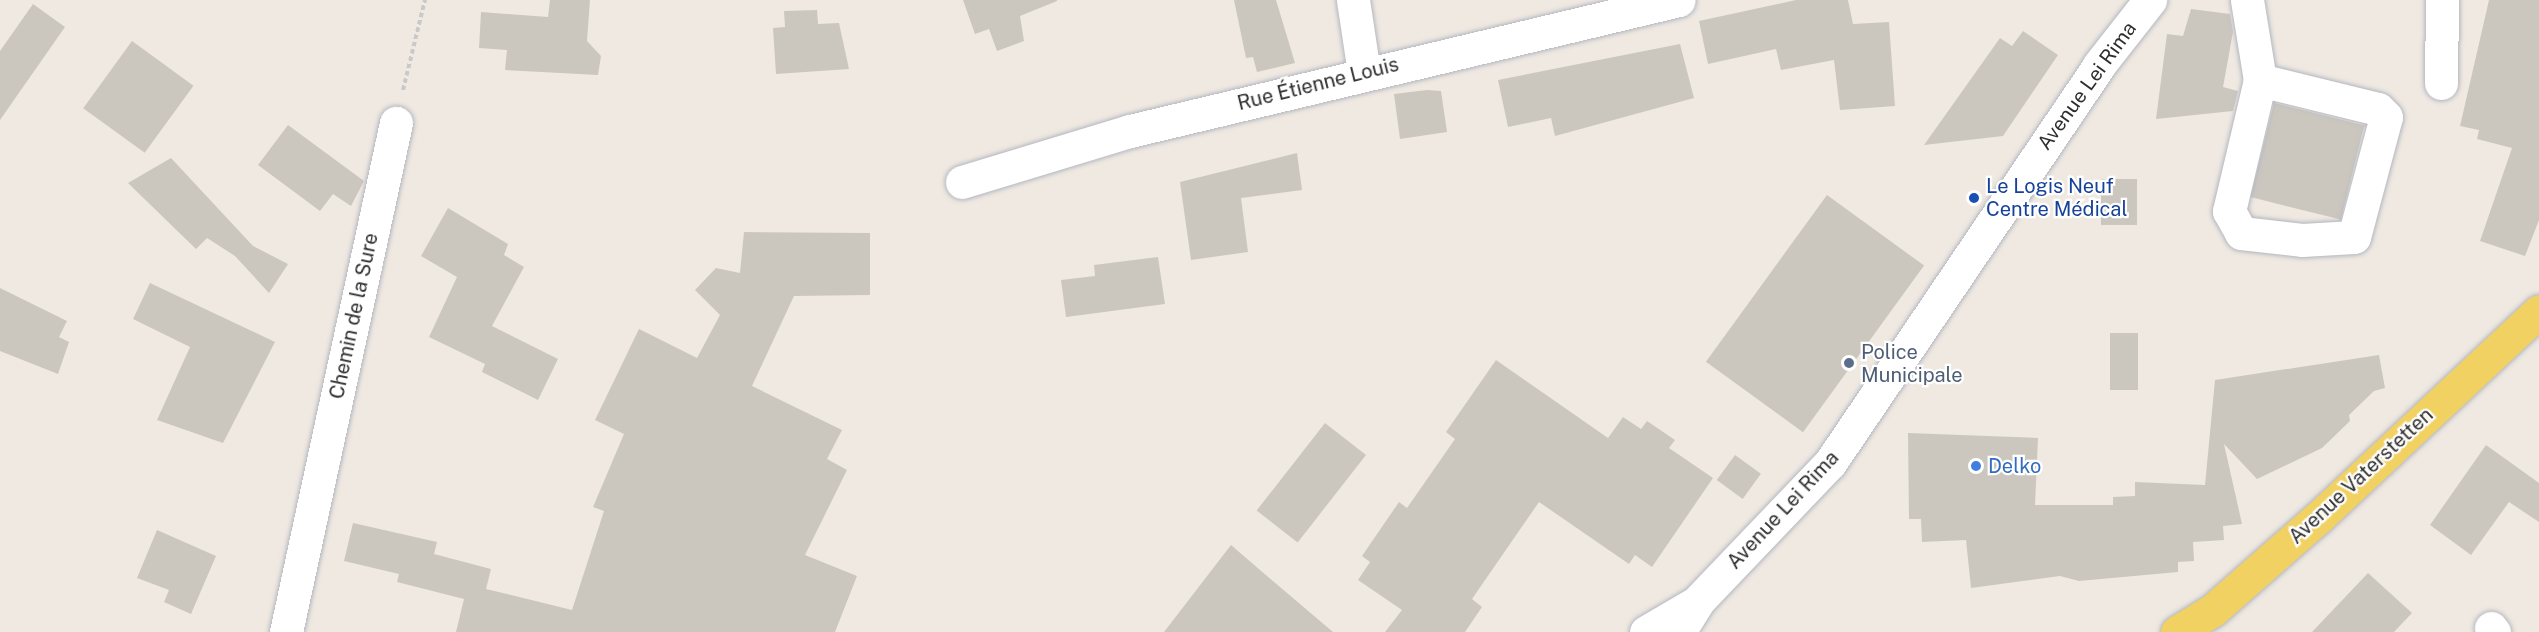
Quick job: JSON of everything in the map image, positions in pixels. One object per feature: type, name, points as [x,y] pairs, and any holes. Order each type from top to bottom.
[{"type":"main road","name":"Avenue Vaterstetten","points":[[2177,632],[2213,609],[2319,517],[2539,311]]},
{"type":"street","points":[[1353,0],[1364,73]]},
{"type":"street","name":"Rue Étienne Louis","points":[[962,182],[1130,131],[1364,73],[1679,0]]},
{"type":"street","name":"Avenue Lei Rima","points":[[1679,632],[1698,601],[1830,463],[2098,65],[2150,0]]},
{"type":"street","points":[[2247,0],[2260,80],[2229,210],[2241,233],[2302,240],[2354,237],[2386,117],[2378,109],[2260,80]]},
{"type":"street","points":[[2441,83],[2442,0]]},
{"type":"street","name":"Chemin de la Sure","points":[[286,632],[396,123]]},
{"type":"street","name":"Avenue Lei Rima","points":[[1646,632],[1698,601]]},
{"type":"path","points":[[396,123],[425,0]]},
{"type":"building","points":[[550,0],[590,0],[587,41],[601,56],[598,75],[505,70],[507,50],[479,48],[481,12],[548,17]]},
{"type":"building","points":[[963,0],[1057,1],[1020,16],[1024,41],[997,51],[989,29],[975,34]]},
{"type":"building","points":[[1234,0],[1276,0],[1295,63],[1257,72],[1253,57],[1246,58]]},
{"type":"building","points":[[1796,0],[1848,0],[1853,24],[1889,22],[1895,106],[1840,110],[1834,60],[1781,70],[1776,49],[1708,64],[1699,21]]},
{"type":"building","points":[[2489,0],[2539,0],[2539,220],[2525,256],[2480,241],[2512,148],[2477,139],[2479,130],[2460,126]]},
{"type":"building","points":[[33,4],[65,27],[0,120],[0,51]]},
{"type":"building","points":[[2191,9],[2230,14],[2233,32],[2223,87],[2238,91],[2233,111],[2156,119],[2167,34],[2183,36]]},
{"type":"building","points":[[817,10],[818,24],[839,23],[849,69],[776,74],[773,28],[785,27],[784,11]]},
{"type":"building","points":[[2023,31],[2058,55],[2003,136],[1924,145],[2000,38],[2012,46]]},
{"type":"building","points":[[132,41],[193,86],[145,153],[83,108]]},
{"type":"building","points":[[1680,44],[1694,98],[1555,136],[1551,118],[1508,127],[1498,80]]},
{"type":"building","points":[[1427,90],[1441,91],[1447,132],[1400,139],[1394,94]]},
{"type":"building","points":[[2274,103],[2364,125],[2341,220],[2251,197]]},
{"type":"building","points":[[288,125],[364,181],[351,206],[333,194],[320,211],[258,165]]},
{"type":"building","points":[[1297,153],[1302,190],[1241,198],[1248,252],[1191,260],[1180,182]]},
{"type":"building","points":[[171,158],[253,246],[288,264],[269,293],[235,256],[207,238],[196,249],[128,183]]},
{"type":"building","points":[[2101,179],[2137,179],[2137,225],[2101,225]]},
{"type":"building","points":[[1827,195],[1924,266],[1803,432],[1706,362]]},
{"type":"building","points":[[448,208],[508,244],[504,255],[524,267],[492,326],[558,359],[538,400],[482,372],[485,364],[429,337],[457,277],[421,256]]},
{"type":"building","points":[[744,232],[870,233],[870,295],[794,296],[752,386],[842,430],[827,459],[847,470],[805,555],[857,576],[835,632],[456,632],[464,599],[397,582],[399,574],[344,561],[353,523],[437,542],[434,554],[491,569],[486,589],[572,610],[604,511],[593,507],[624,434],[595,420],[639,329],[697,358],[720,315],[695,290],[716,268],[740,273]]},
{"type":"building","points":[[1158,257],[1165,304],[1066,317],[1061,280],[1095,276],[1094,265]]},
{"type":"building","points":[[150,283],[275,342],[223,443],[157,420],[190,347],[133,319]]},
{"type":"building","points":[[0,288],[67,321],[59,337],[69,342],[58,374],[0,351]]},
{"type":"building","points":[[2110,333],[2138,333],[2138,390],[2110,390]]},
{"type":"building","points":[[2379,355],[2385,388],[2374,391],[2349,415],[2350,421],[2322,448],[2257,479],[2224,444],[2242,524],[2223,526],[2224,540],[2193,542],[2194,561],[2178,562],[2178,572],[2079,581],[2060,576],[1971,588],[1966,540],[1922,542],[1921,519],[1909,519],[1908,433],[2038,438],[2035,505],[2113,505],[2113,497],[2135,496],[2135,482],[2205,485],[2215,380]]},
{"type":"building","points":[[1496,360],[1608,438],[1623,417],[1641,429],[1647,421],[1675,440],[1669,448],[1713,478],[1652,567],[1635,555],[1629,564],[1539,502],[1472,599],[1482,607],[1465,632],[1385,632],[1402,610],[1358,580],[1370,562],[1362,556],[1399,502],[1407,508],[1455,439],[1446,432]]},
{"type":"building","points":[[1325,423],[1366,455],[1298,542],[1257,510]]},
{"type":"building","points":[[2486,445],[2539,483],[2539,522],[2509,502],[2471,555],[2430,525]]},
{"type":"building","points":[[1735,455],[1761,474],[1743,499],[1717,480]]},
{"type":"building","points":[[157,530],[216,556],[191,614],[164,602],[169,590],[137,578]]},
{"type":"building","points":[[1231,545],[1260,570],[1333,632],[1164,632]]},
{"type":"building","points":[[2368,573],[2412,613],[2394,632],[2312,632]]},
{"type":"place","name":"Le Logis Neuf Centre Médical","points":[[1974,198]]},
{"type":"place","name":"Police Municipale","points":[[1849,363]]},
{"type":"place","name":"Delko","points":[[1976,466]]}]
